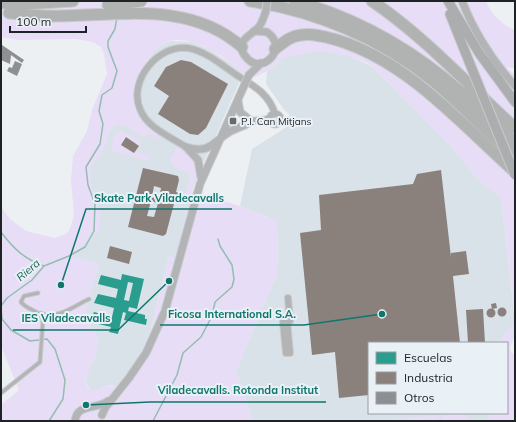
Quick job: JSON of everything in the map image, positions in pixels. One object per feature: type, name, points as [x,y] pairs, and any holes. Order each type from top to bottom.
[{"type":"highway","points":[[1,3],[24,4],[73,1]]},
{"type":"highway","points":[[5,12],[51,12],[141,1]]},
{"type":"highway","points":[[250,1],[290,9],[327,20],[378,44],[432,80],[515,156]]},
{"type":"highway","points":[[295,1],[331,12],[378,34],[409,52],[462,93],[515,143]]},
{"type":"highway","points":[[372,1],[400,20],[429,45],[515,128]]},
{"type":"highway","points":[[5,12],[51,16],[148,9],[167,10],[190,15],[209,24],[234,39],[242,48]]},
{"type":"highway","points":[[275,49],[290,38],[307,35],[331,38],[359,48],[382,60],[426,90],[515,172]]},
{"type":"highway","points":[[462,93],[474,100],[515,136]]},
{"type":"main road","points":[[447,1],[470,64],[515,175]]},
{"type":"main road","points":[[447,1],[479,53],[515,102]]},
{"type":"street","points":[[249,75],[247,58],[242,48],[246,36],[254,31],[262,22],[268,1]]},
{"type":"street","points":[[462,1],[487,49],[502,71],[515,86]]},
{"type":"street","points":[[265,12],[268,33]]},
{"type":"street","points":[[93,408],[102,418],[110,401],[129,378],[146,353],[165,311],[188,223],[202,180],[249,75],[261,63],[271,58],[275,49],[274,39],[268,33],[254,31]]},
{"type":"street","points":[[186,147],[203,150],[234,129],[251,121],[272,117],[272,106],[263,93],[206,55],[189,48],[170,50],[155,60],[141,79],[138,89],[138,102],[143,115],[152,126],[186,147],[198,160],[202,180]]},
{"type":"street","points":[[247,58],[255,63],[261,63]]},
{"type":"street","points":[[238,100],[240,112],[251,121]]},
{"type":"street","points":[[287,321],[290,321],[288,298]]},
{"type":"street","points":[[75,421],[80,411],[87,407],[93,408],[110,401]]},
{"type":"lane","points":[[38,293],[24,296],[21,302],[24,307],[46,316],[63,313],[89,299]]},
{"type":"lane","points":[[1,393],[40,362],[43,319],[40,313]]},
{"type":"shaded area","points":[[1,1],[486,1],[488,6],[498,18],[510,28],[515,30],[515,68],[506,67],[515,75],[515,319],[501,196],[484,186],[448,143],[373,67],[350,56],[320,50],[283,57],[273,68],[255,77],[243,74],[228,61],[204,46],[186,41],[170,41],[154,51],[143,67],[134,93],[137,111],[144,121],[160,137],[159,139],[148,133],[145,138],[124,125],[116,125],[109,133],[103,152],[95,161],[91,170],[92,185],[99,207],[100,224],[98,234],[92,233],[74,257],[99,264],[86,309],[85,321],[95,331],[98,341],[96,357],[89,370],[86,380],[89,388],[94,391],[107,385],[117,387],[136,361],[150,332],[169,256],[175,257],[190,199],[185,197],[190,174],[189,172],[174,168],[170,159],[177,147],[190,157],[195,165],[196,170],[193,191],[240,206],[277,221],[278,272],[236,371],[253,421],[1,421],[1,405],[19,390],[1,346],[1,207],[10,219],[26,231],[54,238],[66,234],[70,229],[74,215],[71,179],[73,156],[87,131],[92,110],[107,74],[104,54],[101,47],[93,42],[76,39],[19,40],[1,37]]},
{"type":"shaded area","points":[[167,42],[192,42],[209,49],[239,69],[243,74],[194,185],[175,258],[169,256],[150,332],[145,345],[136,361],[117,387],[111,385],[94,391],[90,389],[86,382],[87,373],[96,352],[95,348],[98,341],[95,331],[85,321],[86,309],[99,264],[73,257],[91,234],[94,221],[86,187],[106,107],[156,133],[139,116],[134,101],[135,86],[141,71],[155,49]]},
{"type":"shaded area","points":[[320,50],[350,56],[373,67],[448,143],[484,186],[501,196],[515,322],[499,342],[368,342],[368,414],[488,414],[489,421],[253,421],[236,371],[278,272],[277,221],[240,206],[252,149],[290,125],[289,114],[285,111],[266,84],[267,71],[273,68],[283,57]]},
{"type":"shaded area","points":[[123,131],[142,143],[140,145],[126,138],[121,145],[134,154],[137,151],[146,155],[152,162],[113,151],[113,138],[118,132]]},
{"type":"shaded area","points":[[515,322],[515,335],[510,346],[510,350],[515,355],[515,421],[489,421],[488,414],[508,414],[508,342],[499,342]]},
{"type":"shaded area","points":[[442,414],[467,414],[467,419],[442,421]]},
{"type":"shaded area","points":[[438,415],[439,421],[379,421]]},
{"type":"building: Escuelas","points":[[122,274],[144,279],[137,309],[129,307],[128,311],[145,315],[145,319],[147,319],[146,325],[124,320],[126,313],[123,312],[118,334],[109,332],[111,327],[90,322],[94,312],[112,317],[114,308],[94,303],[98,294],[116,298],[118,289],[98,284],[101,275],[121,280]],"holes":[[[128,282],[133,283],[129,301],[124,300]]]},
{"type":"building: Industria","points":[[181,60],[191,62],[228,84],[206,128],[198,135],[190,134],[158,114],[169,96],[154,86],[166,67]]},
{"type":"building: Industria","points":[[126,137],[139,146],[134,153],[121,145]]},
{"type":"building: Industria","points":[[143,168],[178,176],[179,180],[176,192],[179,193],[177,200],[175,200],[166,234],[163,236],[128,227]],"holes":[[[154,186],[161,188],[159,199],[152,197]],[[151,201],[158,203],[154,217],[147,216]]]},
{"type":"building: Industria","points":[[441,170],[451,257],[451,253],[466,251],[469,274],[453,276],[460,342],[368,342],[368,395],[339,398],[335,352],[312,355],[300,233],[321,230],[319,195],[413,184],[417,174]]},
{"type":"building: Industria","points":[[110,246],[132,252],[129,264],[107,258]]},
{"type":"building: Industria","points":[[496,303],[497,308],[492,309],[491,304]]},
{"type":"building: Industria","points":[[502,307],[507,312],[502,317],[497,312]]},
{"type":"building: Industria","points":[[483,309],[485,342],[468,342],[466,310]]},
{"type":"building: Industria","points":[[489,309],[493,309],[495,313],[493,317],[489,317],[487,315],[487,311]]},
{"type":"building: Otros","points":[[2,45],[24,60],[22,63],[11,55],[10,64],[1,60]]},
{"type":"building: Otros","points":[[15,61],[22,64],[17,76],[7,71],[9,67],[12,68]]},
{"type":"waterway","name":"Riera","points":[[1,306],[7,298],[32,280],[44,266],[69,256],[85,247],[94,231],[95,204],[88,185],[86,167],[100,144],[103,124],[99,111],[102,95],[112,88],[117,71],[108,47],[108,41],[115,29],[117,17]]},
{"type":"waterway","points":[[1,232],[10,243],[25,256],[44,266]]},
{"type":"waterway","points":[[153,421],[177,375],[183,353],[201,337],[212,316],[215,302],[232,287],[234,279],[232,265],[220,246],[218,239]]},
{"type":"waterway","name":"Riera","points":[[1,308],[2,319],[11,330],[30,341],[47,339],[55,349],[65,380],[63,399],[49,421]]},
{"type":"place","name":"P.I. Can Mitjans","points":[[233,121]]},
{"type":"place","name":"IES Viladecavalls","points":[[169,281]]},
{"type":"place","name":"Skate Park Viladecavalls","points":[[61,285]]},
{"type":"place","name":"Ficosa International S.A.","points":[[382,314]]},
{"type":"place","name":"Viladecavalls. Rotonda Institut","points":[[86,405]]}]
